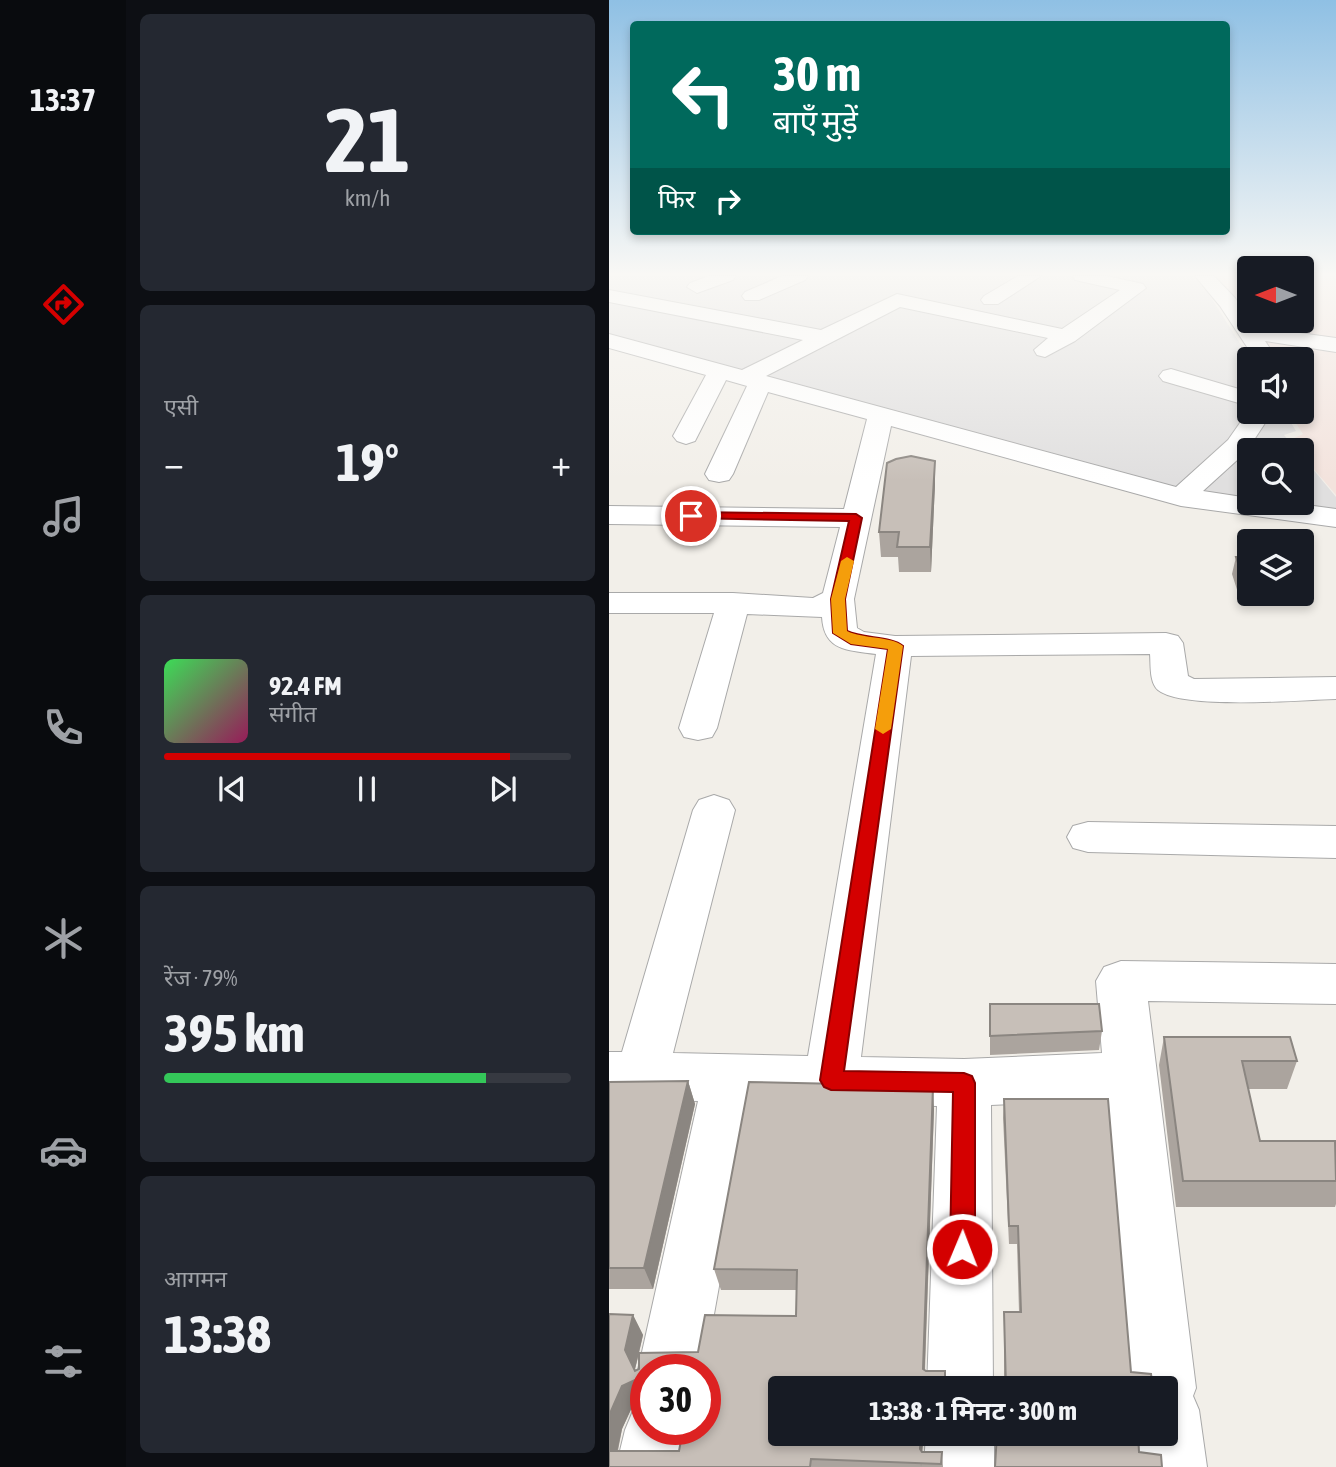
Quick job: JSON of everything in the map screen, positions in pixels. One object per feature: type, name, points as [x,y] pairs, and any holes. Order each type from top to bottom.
[{"type":"street","points":[[622,344],[1181,497],[1336,519]]},
{"type":"street","points":[[719,474],[754,379],[815,344]]},
{"type":"street","points":[[1037,356],[1053,344]]},
{"type":"street","points":[[686,436],[720,370]]},
{"type":"street","points":[[1171,376],[1237,395]]},
{"type":"street","points":[[881,414],[838,599],[840,633],[856,641],[895,646],[1166,643],[1171,682],[1188,690],[1336,688]]},
{"type":"street","points":[[1181,497],[1237,446],[1252,424]]},
{"type":"street","points":[[609,515],[856,518]]},
{"type":"street","points":[[609,603],[733,603],[817,608],[838,599]]},
{"type":"street","points":[[698,729],[733,603]]},
{"type":"street","points":[[831,1080],[895,646]]},
{"type":"street","points":[[714,810],[625,1075],[964,1083],[1130,1075]]},
{"type":"street","points":[[1088,837],[1336,842]]},
{"type":"street","points":[[1162,1376],[1121,981],[1336,984]]},
{"type":"street","points":[[674,1354],[730,1078]]},
{"type":"street","points":[[960,1376],[964,1083]]},
{"type":"street","points":[[651,1467],[656,1445]]},
{"type":"street","points":[[959,1467],[960,1446]]},
{"type":"street","points":[[1169,1446],[1172,1467]]},
{"type":"shaded area","points":[[618,344],[1241,344],[1242,347],[1237,347],[1237,424],[1292,424],[1296,431],[1284,435],[1287,438],[1237,438],[1237,507],[1184,501]]},
{"type":"shaded area","points":[[1246,344],[1336,344],[1336,495],[1314,469],[1314,438],[1294,438],[1303,434],[1296,424],[1314,424],[1314,347],[1247,347]]},
{"type":"shaded area","points":[[1314,470],[1336,497],[1336,517],[1314,515]]},
{"type":"building","points":[[911,456],[935,461],[930,547],[897,547],[899,532],[879,532],[887,463]]},
{"type":"building","points":[[990,1004],[1099,1004],[1102,1031],[990,1036]]},
{"type":"building","points":[[1164,1037],[1290,1037],[1297,1061],[1242,1061],[1260,1141],[1335,1141],[1336,1181],[1183,1181]]},
{"type":"building","points":[[688,1081],[644,1268],[609,1268],[609,1082]]},
{"type":"building","points":[[749,1082],[933,1086],[923,1369],[945,1371],[945,1376],[768,1376],[768,1446],[920,1446],[922,1452],[942,1452],[941,1464],[811,1459],[810,1467],[609,1467],[609,1451],[679,1451],[680,1445],[721,1445],[721,1354],[639,1353],[698,1352],[705,1315],[796,1316],[797,1270],[714,1269]]},
{"type":"building","points":[[1004,1099],[1108,1099],[1131,1372],[1151,1376],[1006,1376],[1004,1312],[1021,1312],[1018,1226],[1009,1226]]},
{"type":"building","points":[[609,1314],[633,1315],[625,1350],[630,1360],[630,1382],[622,1386],[609,1422]]},
{"type":"building","points":[[996,1446],[1139,1446],[1139,1452],[1161,1455],[1162,1467],[995,1467]]},
{"type":"slow traffic","points":[[847,561],[838,599],[840,633],[856,641],[895,646],[883,729]]},
{"type":"route","points":[[691,516],[856,518],[838,599],[840,633],[856,641],[895,646],[831,1080],[964,1083],[962,1249]]}]
